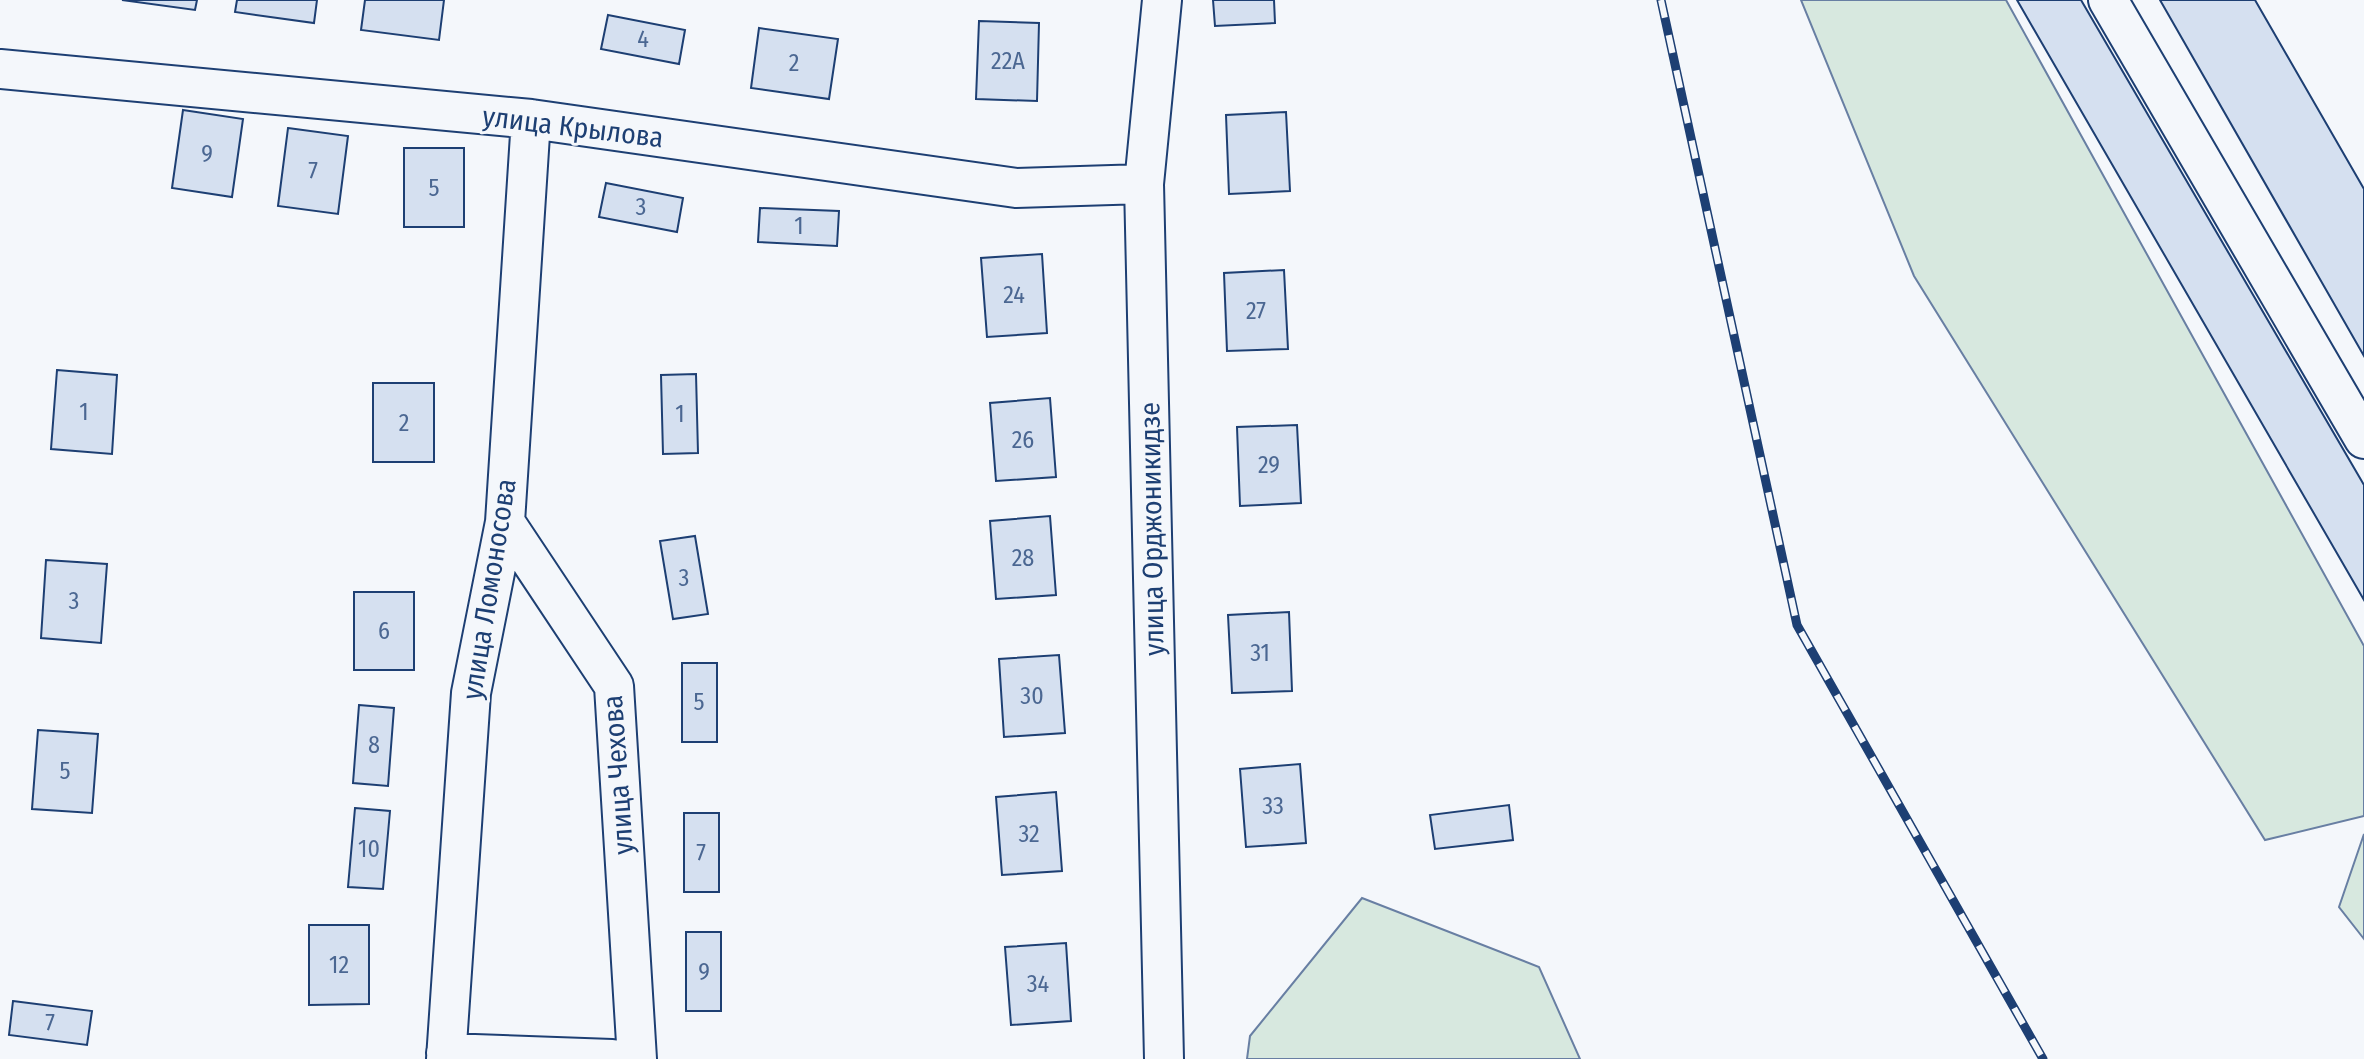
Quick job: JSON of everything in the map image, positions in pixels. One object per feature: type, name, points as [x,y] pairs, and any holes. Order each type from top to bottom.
[{"type":"street","name":"улица Орджоникидзе","points":[[1162,0],[1144,184],[1164,1059]]},
{"type":"street","points":[[2108,0],[2364,439]]},
{"type":"street","name":"улица Крылова","points":[[0,69],[531,119],[1016,188],[1144,184]]},
{"type":"street","name":"улица Ломоносова","points":[[446,1056],[471,693],[505,522],[531,119]]},
{"type":"street","name":"улица Чехова","points":[[505,522],[614,686],[637,1059]]},
{"type":"street","points":[[446,1056],[612,1059]]},
{"type":"shaded area","points":[[1801,0],[2006,0],[2364,646],[2364,816],[2265,840],[1914,276]]},
{"type":"shaded area","points":[[2364,834],[2364,939],[2339,907]]},
{"type":"shaded area","points":[[1362,898],[1539,967],[1580,1059],[1247,1059],[1250,1036]]},
{"type":"building","points":[[122,0],[197,0],[195,10]]},
{"type":"building","points":[[237,0],[317,0],[314,23],[235,12]]},
{"type":"building","points":[[365,0],[444,0],[439,40],[361,30]]},
{"type":"building","points":[[1213,0],[1274,0],[1275,23],[1215,26]]},
{"type":"building","points":[[2017,0],[2081,0],[2364,485],[2364,600]]},
{"type":"building","points":[[2160,0],[2255,0],[2364,189],[2364,356]]},
{"type":"building","points":[[608,15],[685,30],[679,64],[601,49]]},
{"type":"building","points":[[979,21],[1039,23],[1037,101],[976,99]]},
{"type":"building","points":[[759,28],[838,39],[829,99],[751,88]]},
{"type":"building","points":[[183,110],[243,119],[232,197],[172,188]]},
{"type":"building","points":[[1286,112],[1290,191],[1229,194],[1226,115]]},
{"type":"building","points":[[288,128],[348,136],[338,214],[278,206]]},
{"type":"building","points":[[404,148],[464,148],[464,227],[404,227]]},
{"type":"building","points":[[606,183],[683,198],[677,232],[599,217]]},
{"type":"building","points":[[760,208],[839,211],[837,246],[758,242]]},
{"type":"building","points":[[1042,254],[1047,333],[987,337],[981,258]]},
{"type":"building","points":[[1284,270],[1288,349],[1227,351],[1224,273]]},
{"type":"building","points":[[57,370],[117,375],[112,454],[51,449]]},
{"type":"building","points":[[696,374],[698,453],[663,454],[661,375]]},
{"type":"building","points":[[373,383],[434,383],[434,462],[373,462]]},
{"type":"building","points":[[1050,398],[1056,477],[996,481],[990,403]]},
{"type":"building","points":[[1297,425],[1301,503],[1240,506],[1237,427]]},
{"type":"building","points":[[1050,516],[1056,595],[996,599],[990,521]]},
{"type":"building","points":[[695,536],[708,614],[673,619],[660,541]]},
{"type":"building","points":[[46,560],[107,564],[101,643],[41,638]]},
{"type":"building","points":[[354,592],[414,592],[414,670],[354,670]]},
{"type":"building","points":[[1289,612],[1292,691],[1232,693],[1228,615]]},
{"type":"building","points":[[1059,655],[1065,733],[1004,737],[999,659]]},
{"type":"building","points":[[682,663],[717,663],[717,742],[682,742]]},
{"type":"building","points":[[359,705],[394,708],[388,786],[353,783]]},
{"type":"building","points":[[38,730],[98,734],[92,813],[32,809]]},
{"type":"building","points":[[1300,764],[1306,843],[1246,847],[1240,769]]},
{"type":"building","points":[[1056,792],[1062,871],[1002,875],[996,797]]},
{"type":"building","points":[[1509,805],[1513,840],[1435,849],[1430,815]]},
{"type":"building","points":[[355,808],[390,811],[383,889],[348,887]]},
{"type":"building","points":[[684,813],[719,813],[719,892],[684,892]]},
{"type":"building","points":[[309,925],[369,925],[369,1004],[309,1005]]},
{"type":"building","points":[[686,932],[721,932],[721,1011],[686,1011]]},
{"type":"building","points":[[1066,943],[1071,1021],[1011,1025],[1005,947]]},
{"type":"building","points":[[13,1001],[92,1011],[87,1045],[9,1035]]},
{"type":"railway","points":[[1661,0],[1797,625],[2043,1059]]}]
